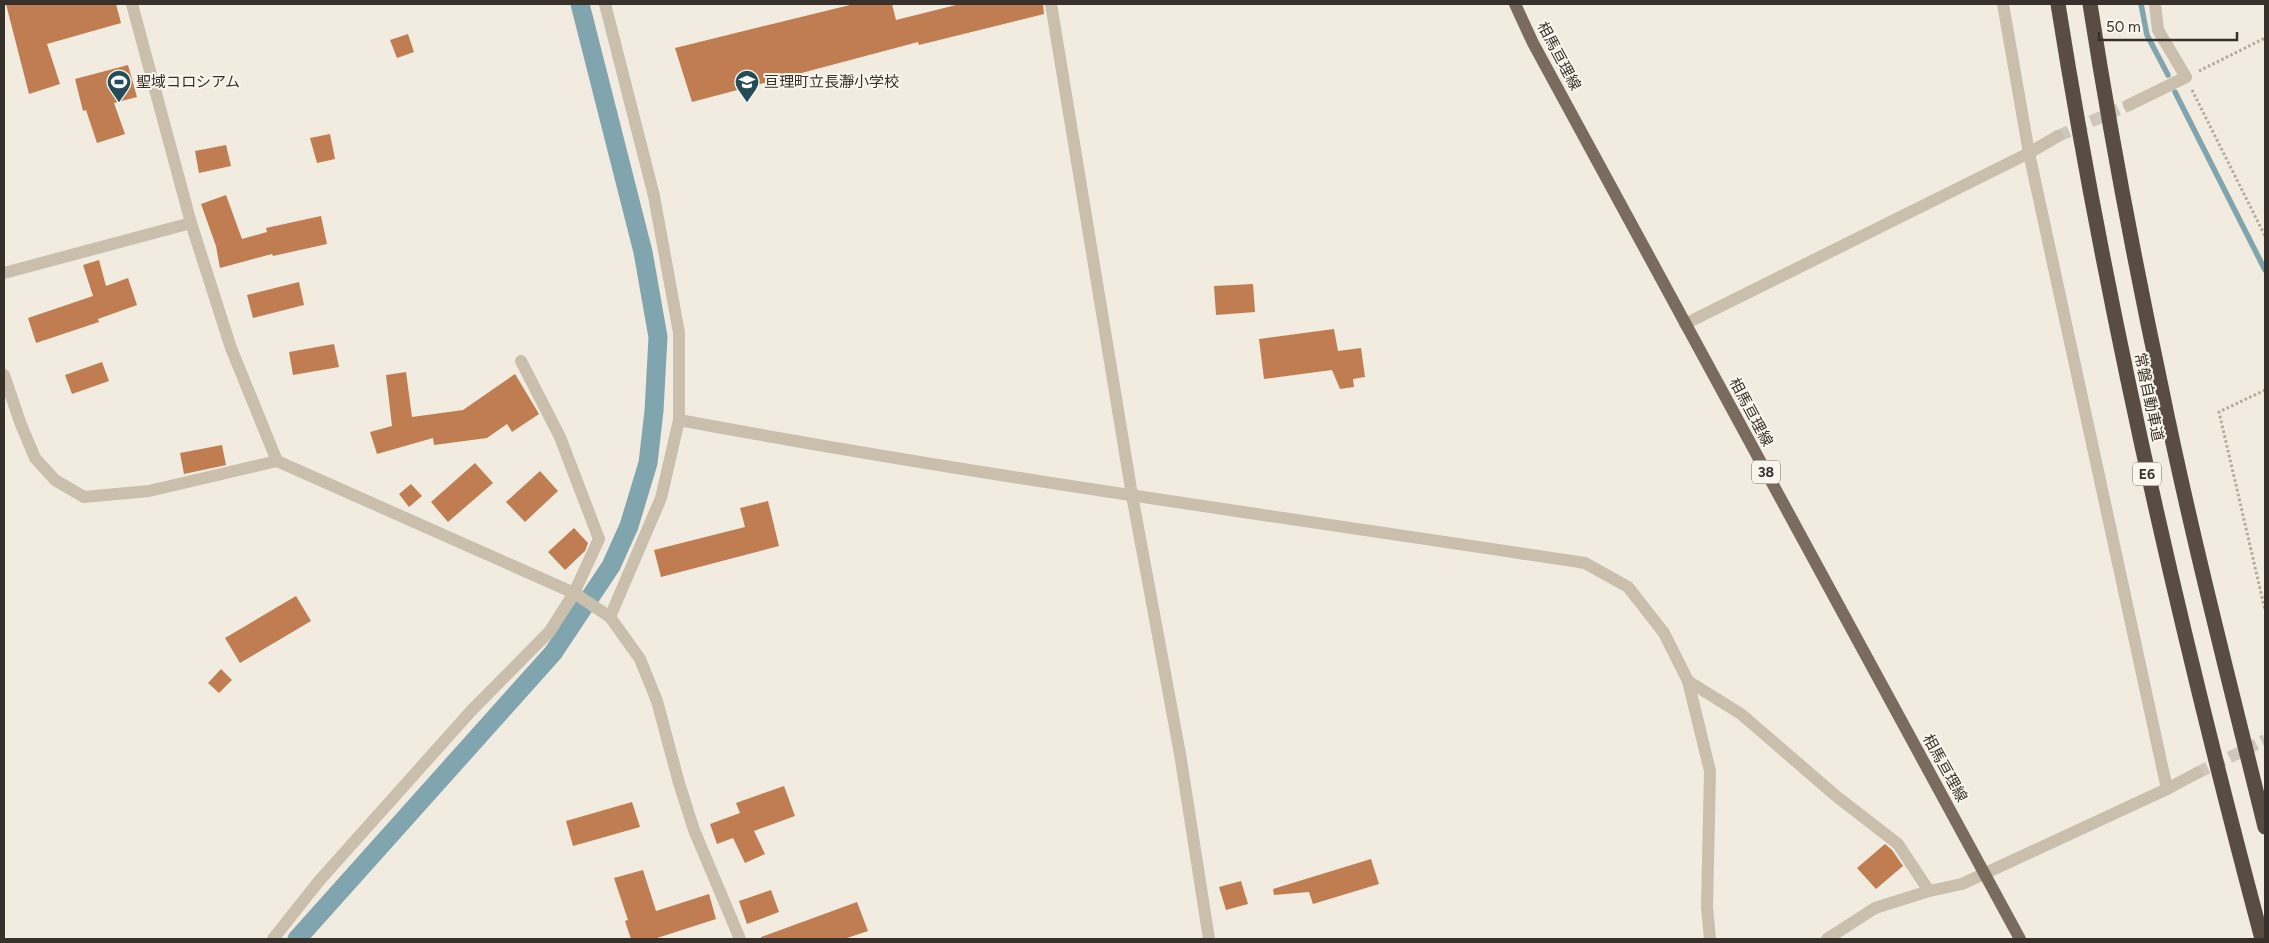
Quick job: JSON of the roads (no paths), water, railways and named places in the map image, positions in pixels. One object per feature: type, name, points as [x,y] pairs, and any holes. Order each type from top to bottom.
[{"type":"highway","name":"常磐自動車道","points":[[2058,4],[2098,234],[2130,394],[2178,609],[2262,939]]},
{"type":"highway","name":"常磐自動車道","points":[[2090,4],[2128,226],[2161,388],[2209,602],[2265,827]]},
{"type":"main road","name":"相馬亘理線","points":[[1515,4],[1533,43],[2020,939]]},
{"type":"street","points":[[132,4],[192,223],[231,348],[277,461]]},
{"type":"street","points":[[605,4],[654,196],[679,333],[679,420],[660,498],[610,617]]},
{"type":"street","points":[[1051,4],[1132,495],[1180,754],[1209,939]]},
{"type":"street","points":[[2003,4],[2029,153],[2167,789]]},
{"type":"street","points":[[2129,105],[2186,77],[2158,30],[2155,4]]},
{"type":"street","points":[[1685,324],[2029,153],[2058,136]]},
{"type":"street","points":[[4,272],[192,223]]},
{"type":"street","points":[[273,939],[319,881],[471,711],[550,631],[574,593],[599,539],[560,436],[521,361]]},
{"type":"street","points":[[4,375],[35,458],[55,480],[84,497],[149,491],[277,461],[574,593],[610,617],[640,659],[657,702],[678,783],[694,830],[740,939]]},
{"type":"street","points":[[679,420],[840,449],[1132,495],[1585,562],[1628,587],[1664,633],[1688,681],[1710,771],[1707,907],[1710,939]]},
{"type":"street","points":[[1688,681],[1741,714],[1836,796],[1898,844],[1929,891]]},
{"type":"street","points":[[1827,939],[1875,908],[1929,891],[1962,884],[2167,789],[2197,773]]},
{"type":"waterway","points":[[297,939],[553,653],[611,566],[629,526],[648,463],[654,411],[658,337],[643,252],[580,4]]},
{"type":"waterway","points":[[2141,4],[2147,35],[2168,75]]},
{"type":"waterway","points":[[2175,92],[2265,270]]},
{"type":"tunnel","points":[[2058,136],[2129,105]]},
{"type":"tunnel","points":[[2197,773],[2265,740]]},
{"type":"place","name":"聖域コロシアム","points":[[119,103]]},
{"type":"place","name":"亘理町立長瀞小学校","points":[[747,103]]}]
